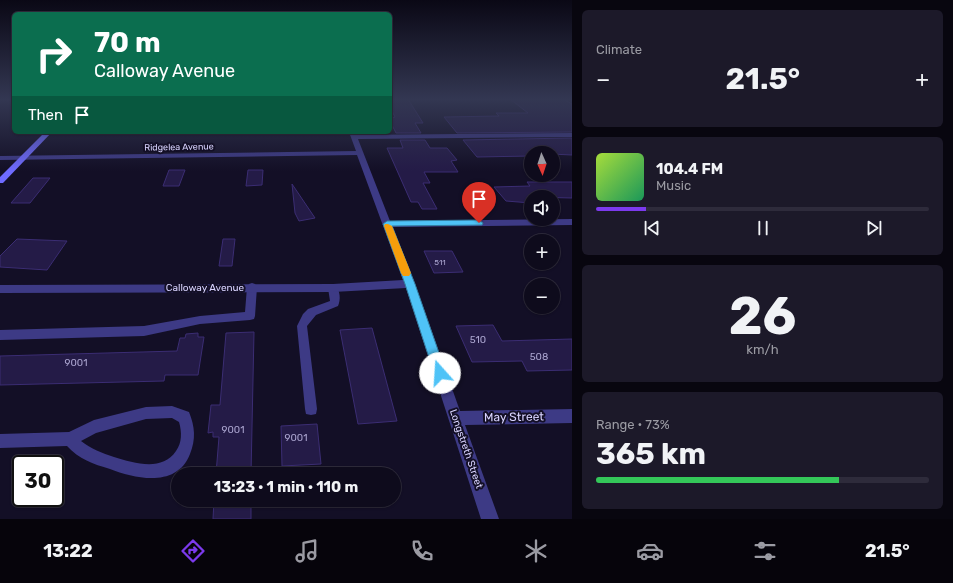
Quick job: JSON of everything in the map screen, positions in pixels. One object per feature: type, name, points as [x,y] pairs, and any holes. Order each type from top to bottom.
[{"type":"main road","points":[[0,181],[48,134]]},
{"type":"street","points":[[352,134],[572,135]]},
{"type":"street","name":"Longstreth Street","points":[[352,134],[410,284],[490,519]]},
{"type":"street","name":"Ridgelea Avenue","points":[[0,158],[359,154]]},
{"type":"street","points":[[387,224],[572,222]]},
{"type":"street","name":"Calloway Avenue","points":[[0,289],[252,287],[333,288],[410,284]]},
{"type":"street","name":"May Street","points":[[456,418],[572,416]]},
{"type":"lane","points":[[0,335],[144,331],[200,320],[250,316],[252,287]]},
{"type":"lane","points":[[311,409],[302,326],[307,317],[313,311],[331,306],[335,303],[336,298],[333,288]]},
{"type":"lane","points":[[0,441],[70,439],[94,427],[146,412],[172,412],[184,417],[189,430],[187,445],[180,460],[170,469],[154,473],[120,466],[84,452],[70,439]]},
{"type":"building","points":[[392,123],[415,123],[421,133],[396,133]]},
{"type":"building","points":[[449,123],[572,123],[572,132],[457,133]]},
{"type":"building","points":[[572,138],[572,155],[560,154],[560,146],[524,146],[524,156],[477,157],[463,140]]},
{"type":"building","points":[[400,140],[425,140],[430,148],[447,148],[457,160],[451,161],[458,172],[424,172],[430,183],[423,183],[437,209],[422,209],[418,202],[411,202],[387,148],[403,148]]},
{"type":"building","points":[[169,170],[185,170],[179,186],[163,186]]},
{"type":"building","points":[[248,170],[263,170],[262,185],[246,186]]},
{"type":"building","points":[[33,178],[50,178],[30,203],[11,203]]},
{"type":"building","points":[[527,182],[572,182],[572,198],[560,198],[560,190],[524,190],[524,202],[506,201],[494,187],[530,186]]},
{"type":"building","points":[[292,184],[315,218],[299,221],[295,213]]},
{"type":"building","points":[[17,239],[67,241],[47,270],[0,267],[0,256]]},
{"type":"building","points":[[223,239],[235,239],[232,266],[219,266]]},
{"type":"building","points":[[424,251],[452,251],[463,272],[434,273]]},
{"type":"building","points":[[493,325],[502,341],[572,339],[572,370],[527,371],[522,361],[472,362],[456,326]]},
{"type":"building","points":[[372,328],[397,421],[358,424],[340,330]]},
{"type":"building","points":[[254,332],[251,467],[217,467],[219,437],[213,437],[213,432],[208,433],[211,405],[220,405],[226,333]]},
{"type":"building","points":[[198,333],[198,337],[204,337],[198,375],[165,375],[164,381],[0,385],[0,356],[177,351],[180,338],[185,338],[186,334]]},
{"type":"building","points":[[317,424],[321,464],[282,466],[281,426]]},
{"type":"building","points":[[214,507],[251,507],[251,519],[213,519]]},
{"type":"slow traffic","points":[[388,226],[406,273]]},
{"type":"route","points":[[440,373],[410,284],[387,224],[479,223]]}]
